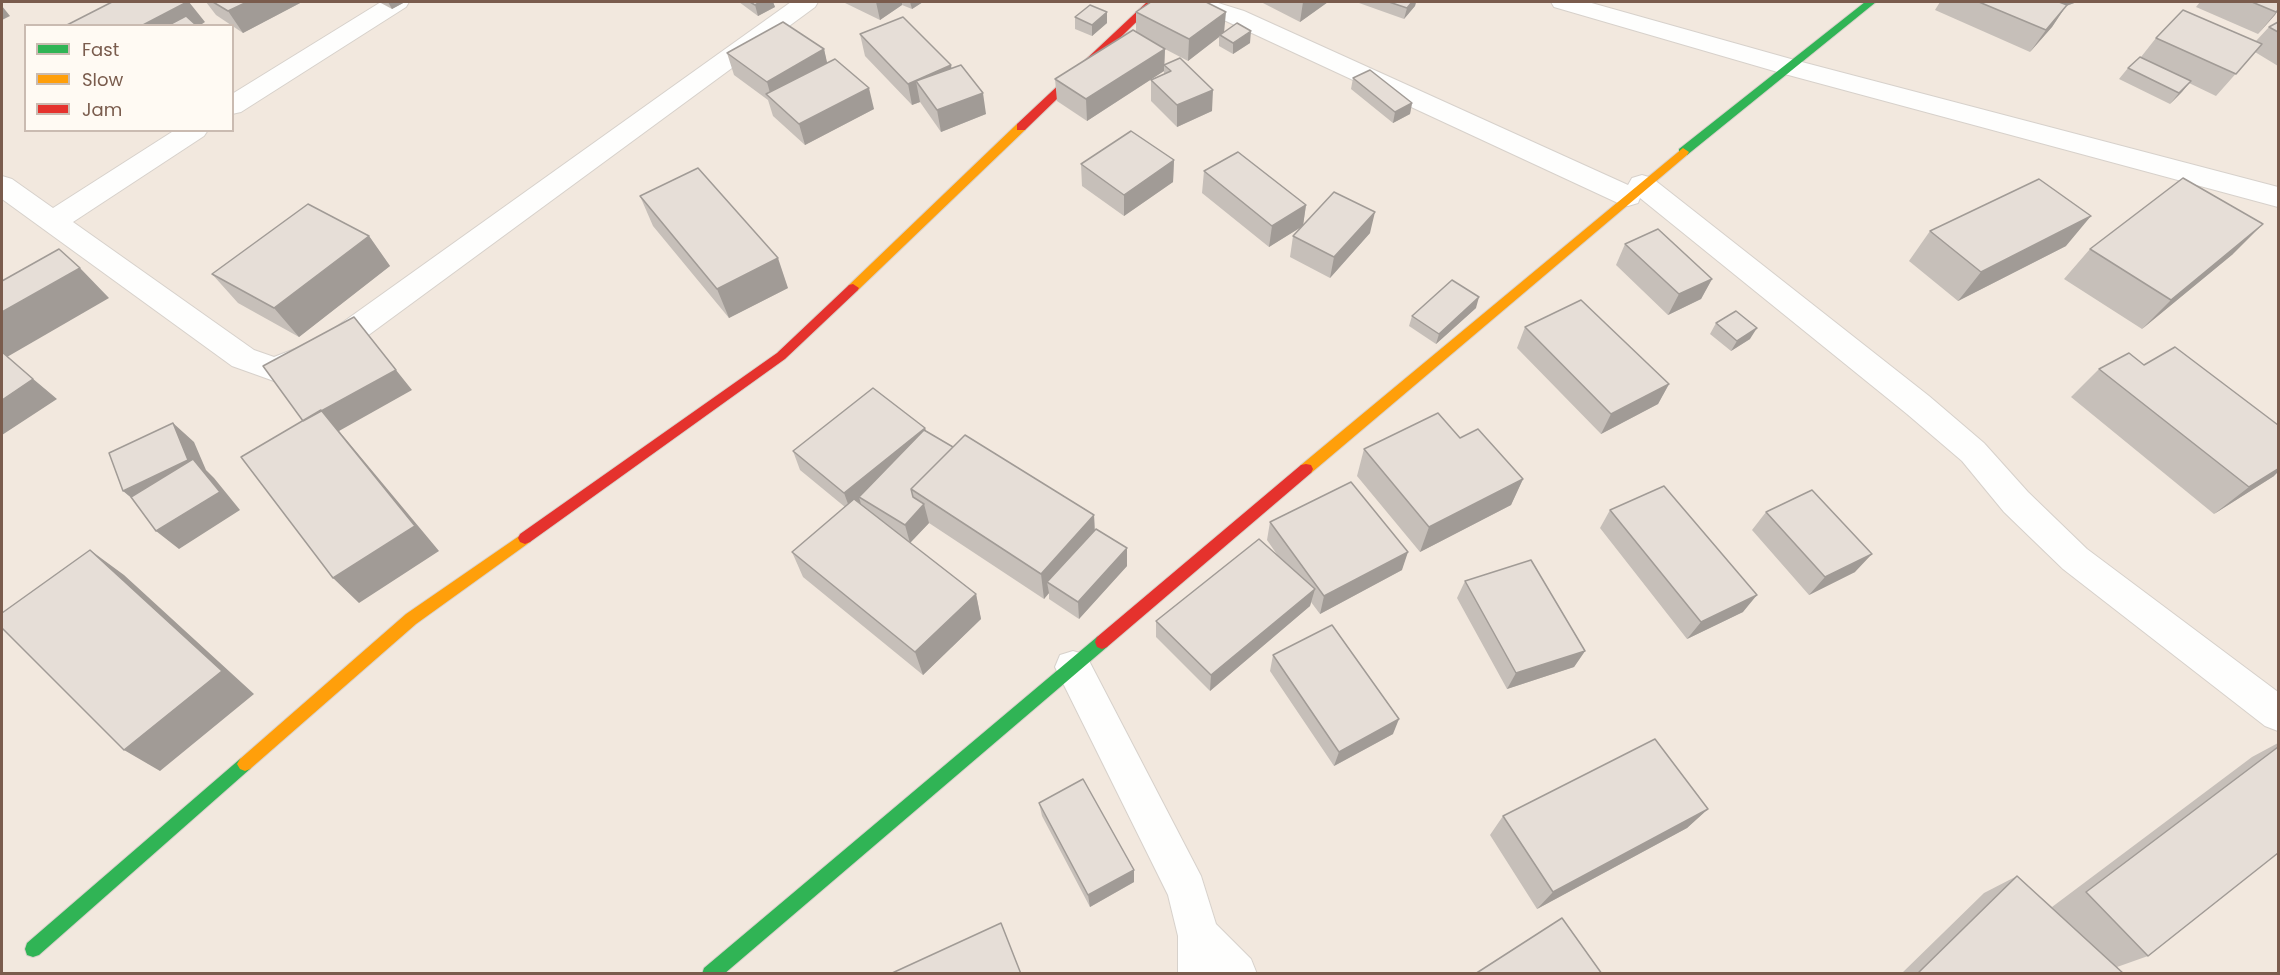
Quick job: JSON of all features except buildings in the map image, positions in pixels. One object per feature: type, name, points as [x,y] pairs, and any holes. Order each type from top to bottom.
[{"type":"street","points":[[234,105],[397,2]]},
{"type":"street","points":[[2,186],[243,358],[274,369],[329,348],[806,2]]},
{"type":"street","points":[[33,949],[411,619],[781,356],[1152,2]]},
{"type":"street","points":[[1192,2],[1235,15],[1635,191],[1918,405],[1973,452],[2016,502],[2075,559],[2278,714]]},
{"type":"street","points":[[1563,2],[1790,67],[2278,197]]},
{"type":"street","points":[[711,974],[1635,191],[1871,2]]},
{"type":"street","points":[[52,222],[192,132]]},
{"type":"street","points":[[1073,667],[1187,890],[1199,955],[1236,974]]},
{"type":"shaded area","points":[[2,2],[2278,2],[2278,973],[2,973]]},
{"type":"traffic: fast","points":[[1683,152],[1871,2]]},
{"type":"traffic: fast","points":[[710,974],[1102,642]]},
{"type":"traffic: fast","points":[[33,949],[245,764]]},
{"type":"traffic: slow","points":[[853,288],[1021,127]]},
{"type":"traffic: slow","points":[[1306,469],[1683,152]]},
{"type":"traffic: slow","points":[[245,764],[411,619],[525,538]]},
{"type":"traffic: jam","points":[[1021,127],[1152,2]]},
{"type":"traffic: jam","points":[[525,538],[781,356],[853,288]]},
{"type":"traffic: jam","points":[[1102,642],[1306,469]]}]
